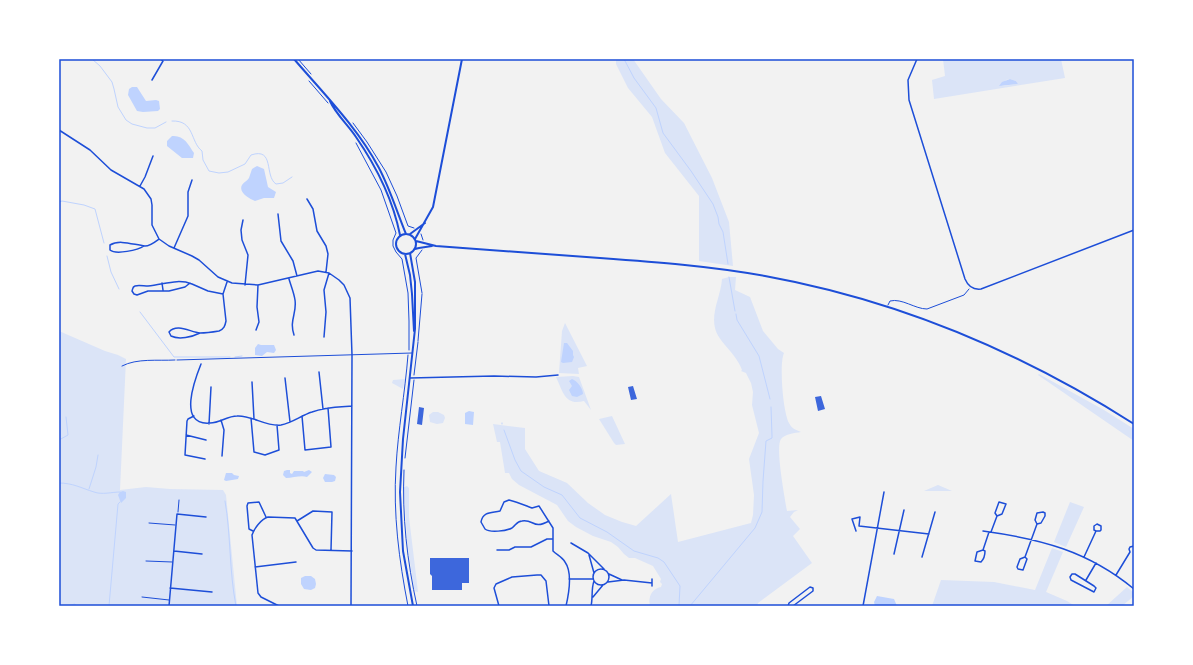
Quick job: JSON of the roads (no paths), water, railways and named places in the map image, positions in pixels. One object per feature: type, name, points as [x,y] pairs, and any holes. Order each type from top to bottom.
[{"type":"street","points":[[152,80],[163,61],[160,59]]},
{"type":"street","points":[[294,59],[353,127],[379,168],[392,196],[406,234]]},
{"type":"street","points":[[414,250],[416,240],[433,207],[462,59]]},
{"type":"street","points":[[917,59],[908,80],[909,100],[963,272],[970,287],[981,289],[1134,230]]},
{"type":"street","points":[[330,101],[376,169],[390,203],[400,236]]},
{"type":"street","points":[[59,130],[90,150],[111,170],[144,189],[151,199],[153,211],[152,225],[159,239],[164,243],[199,260],[214,275],[227,282],[245,285],[258,285],[318,271],[326,272],[339,280],[348,291],[351,307],[352,355],[351,606]]},
{"type":"street","points":[[140,186],[153,156]]},
{"type":"street","points":[[174,248],[188,216],[188,192],[192,180]]},
{"type":"street","points":[[307,199],[313,209],[317,231],[326,246],[328,254],[326,272]]},
{"type":"street","points":[[278,214],[281,240],[293,261],[297,276]]},
{"type":"street","points":[[242,220],[242,240],[248,255],[245,285]]},
{"type":"street","points":[[425,223],[410,234],[400,236],[397,240],[396,246],[399,251],[405,254],[419,248],[436,246],[650,261],[718,268],[807,285],[887,307],[956,331],[1025,361],[1073,386],[1134,424]]},
{"type":"street","points":[[410,234],[416,240],[436,246]]},
{"type":"street","points":[[144,246],[134,243],[114,243],[109,247],[111,252],[134,250],[151,244],[159,239]]},
{"type":"street","points":[[410,253],[415,295],[416,321],[402,441],[400,492],[402,551],[412,606]]},
{"type":"street","points":[[405,254],[410,275],[414,332]]},
{"type":"street","points":[[324,337],[326,312],[324,290],[328,273]]},
{"type":"street","points":[[288,278],[295,300],[292,322],[294,335]]},
{"type":"street","points":[[190,283],[176,290],[148,291],[137,295],[132,291],[135,286],[151,286],[162,283],[181,282],[190,283],[208,291],[223,294]]},
{"type":"street","points":[[200,333],[181,328],[171,330],[169,332],[170,336],[177,338],[194,336],[200,333],[219,331],[223,329],[226,321],[223,294],[227,282]]},
{"type":"street","points":[[162,283],[163,290]]},
{"type":"street","points":[[256,330],[260,322],[257,307],[258,285]]},
{"type":"street","points":[[201,364],[190,397],[191,411],[198,421],[209,424],[238,416],[277,425],[290,422],[323,409],[352,406]]},
{"type":"street","points":[[319,372],[323,409]]},
{"type":"street","points":[[410,378],[487,376],[536,377],[558,375]]},
{"type":"street","points":[[286,378],[290,422]]},
{"type":"street","points":[[252,382],[254,419]]},
{"type":"street","points":[[209,424],[211,387]]},
{"type":"street","points":[[302,416],[305,450],[331,447],[328,408]]},
{"type":"street","points":[[194,416],[187,421],[185,455],[205,459]]},
{"type":"street","points":[[251,418],[254,452],[265,455],[279,450],[277,425]]},
{"type":"street","points":[[221,420],[224,430],[222,456]]},
{"type":"street","points":[[186,435],[206,440]]},
{"type":"street","points":[[863,606],[884,492]]},
{"type":"street","points":[[548,521],[544,524],[537,525],[522,521],[516,523],[511,528],[491,532],[485,530],[481,522],[484,515],[500,511],[504,502],[509,500],[519,504],[525,504],[532,508],[539,506],[553,528],[553,551],[561,557],[566,564],[569,579],[566,606]]},
{"type":"street","points":[[254,531],[249,529],[248,503],[259,502],[266,517]]},
{"type":"street","points":[[983,550],[977,552],[975,561],[981,562],[983,560],[985,554],[983,550],[997,516],[995,513],[999,502],[1006,504],[1002,514],[997,516]]},
{"type":"street","points":[[894,554],[904,510]]},
{"type":"street","points":[[297,521],[313,511],[332,512],[331,550]]},
{"type":"street","points":[[922,558],[935,512]]},
{"type":"street","points":[[1025,557],[1028,559],[1025,569],[1023,570],[1017,567],[1020,559],[1025,557],[1032,539],[1037,524],[1035,520],[1037,513],[1042,512],[1045,516],[1043,522],[1037,524]]},
{"type":"street","points":[[169,606],[178,514],[206,517]]},
{"type":"street","points":[[279,606],[259,596],[252,535],[266,517],[292,517],[297,521],[313,548],[316,550],[352,550]]},
{"type":"street","points":[[860,517],[858,526],[856,531],[852,519],[860,517]]},
{"type":"street","points":[[858,526],[929,534]]},
{"type":"street","points":[[983,531],[1032,539],[1063,548],[1096,563],[1116,575],[1134,589]]},
{"type":"street","points":[[1084,557],[1096,531]]},
{"type":"street","points":[[497,550],[509,550],[515,547],[531,547],[547,539],[552,539]]},
{"type":"street","points":[[571,543],[588,553],[608,573],[624,580]]},
{"type":"street","points":[[1116,575],[1132,552],[1129,548],[1134,546]]},
{"type":"street","points":[[174,551],[202,554]]},
{"type":"street","points":[[588,553],[594,574],[591,606]]},
{"type":"street","points":[[255,567],[296,562]]},
{"type":"street","points":[[1086,580],[1096,563]]},
{"type":"street","points":[[594,574],[598,570],[604,569]]},
{"type":"street","points":[[608,573],[608,582]]},
{"type":"street","points":[[499,606],[494,588],[496,584],[512,577],[537,574],[541,575],[546,581],[549,606]]},
{"type":"street","points":[[1072,574],[1075,574],[1086,580],[1096,588],[1094,592],[1072,580],[1070,577],[1072,574]]},
{"type":"street","points":[[569,579],[594,580],[598,585],[603,585]]},
{"type":"street","points":[[652,579],[652,586]]},
{"type":"street","points":[[593,597],[603,585],[608,582],[624,580],[652,583]]},
{"type":"street","points":[[788,606],[789,603],[810,587],[813,588],[813,590],[793,606]]},
{"type":"street","points":[[170,588],[212,592]]},
{"type":"lane","points":[[418,340],[422,294]]},
{"type":"lane","points":[[177,360],[413,353]]},
{"type":"lane","points":[[149,523],[176,525]]},
{"type":"lane","points":[[146,560],[173,562]]},
{"type":"lane","points":[[142,597],[169,600]]},
{"type":"water","points":[[1010,79],[1016,81],[1018,84],[999,86],[1002,82]]},
{"type":"water","points":[[132,87],[137,87],[146,101],[159,101],[160,109],[158,111],[137,111],[128,95],[129,89]]},
{"type":"water","points":[[172,136],[180,137],[190,146],[194,153],[193,158],[182,158],[167,146],[167,141]]},
{"type":"water","points":[[257,166],[264,169],[268,187],[276,192],[274,198],[264,198],[255,201],[243,193],[241,188],[242,185],[249,178],[252,169]]},
{"type":"water","points":[[564,343],[567,343],[573,351],[574,357],[572,362],[561,362]]},
{"type":"water","points":[[258,344],[274,345],[276,350],[274,353],[267,352],[262,356],[255,355],[255,348]]},
{"type":"water","points":[[572,379],[576,381],[583,392],[583,394],[577,397],[572,396],[569,390],[572,386],[569,381]]},
{"type":"water","points":[[469,411],[474,412],[473,425],[465,424],[465,413]]},
{"type":"water","points":[[290,470],[290,473],[292,474],[294,471],[304,472],[309,470],[312,472],[307,477],[302,476],[286,478],[283,475],[284,471]]},
{"type":"water","points":[[226,473],[232,473],[239,476],[238,479],[224,480]]},
{"type":"water","points":[[325,474],[334,475],[336,477],[335,481],[325,482],[323,478]]},
{"type":"water","points":[[123,491],[126,492],[126,498],[121,503],[118,495]]},
{"type":"water","points":[[311,576],[315,579],[315,588],[311,590],[304,589],[301,584],[301,578]]},
{"type":"water","points":[[877,596],[894,599],[897,606],[875,606],[874,602]]},
{"type":"waterway","points":[[92,59],[100,66],[112,82],[118,107],[126,120],[132,124],[147,128],[155,128],[166,122]]},
{"type":"waterway","points":[[624,59],[634,78],[656,108],[663,133],[713,204],[723,232],[728,264]]},
{"type":"waterway","points":[[172,121],[185,124],[191,132],[195,142],[202,151],[203,160],[209,171],[219,173],[228,172],[245,164],[251,155],[258,154],[263,155],[266,159],[270,175],[276,184],[283,183],[292,177]]},
{"type":"waterway","points":[[59,202],[62,201],[84,205],[95,209],[104,243]]},
{"type":"waterway","points":[[107,256],[111,272],[119,289]]},
{"type":"waterway","points":[[729,277],[735,311]]},
{"type":"waterway","points":[[140,312],[174,357],[230,357]]},
{"type":"waterway","points":[[736,314],[737,320],[759,356],[770,399]]},
{"type":"waterway","points":[[235,357],[242,356]]},
{"type":"waterway","points":[[690,606],[755,528],[762,512],[766,441],[772,438],[771,407]]},
{"type":"waterway","points":[[59,440],[68,435],[66,417]]},
{"type":"waterway","points":[[504,430],[515,460],[521,471],[544,487],[562,495],[580,518],[607,532],[634,551],[658,558],[664,562],[680,586],[679,606]]},
{"type":"waterway","points":[[89,489],[98,455]]},
{"type":"waterway","points":[[59,483],[73,485],[97,493],[120,492]]},
{"type":"waterway","points":[[225,501],[232,580],[236,606]]},
{"type":"waterway","points":[[109,606],[118,504],[120,502]]},
{"type":"waterway","points":[[67,606],[75,604],[76,606]]}]
